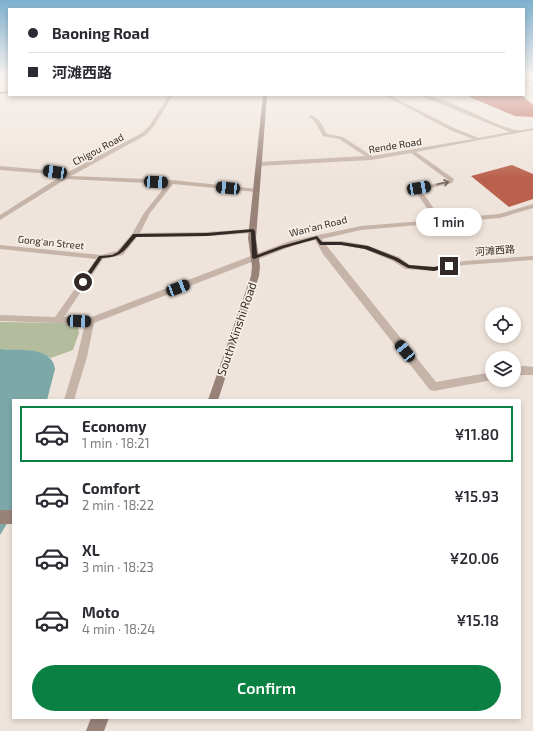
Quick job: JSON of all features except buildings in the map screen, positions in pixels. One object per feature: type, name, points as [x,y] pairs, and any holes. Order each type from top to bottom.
[{"type":"street","name":"Chigou Road","points":[[0,218],[67,176],[149,130],[162,109]]},
{"type":"street","name":"South Xinshi Road","points":[[213,399],[255,276],[253,231],[264,109]]},
{"type":"street","points":[[413,109],[452,129],[478,139]]},
{"type":"street","points":[[459,109],[515,132]]},
{"type":"street","points":[[311,116],[317,121],[325,135],[341,138],[371,158]]},
{"type":"street","name":"Rende Road","points":[[259,164],[371,158],[533,129]]},
{"type":"street","points":[[411,151],[451,179],[450,182],[447,183],[417,189],[440,222]]},
{"type":"street","points":[[0,168],[25,169],[67,176],[171,182],[257,190]]},
{"type":"street","name":"Gong'an Street","points":[[0,247],[101,257],[112,256],[120,253],[135,235],[147,214],[171,182]]},
{"type":"street","name":"Wan'an Road","points":[[0,318],[90,321],[282,247],[319,240],[360,228],[500,216],[533,206]]},
{"type":"street","points":[[135,235],[207,234],[253,231]]},
{"type":"street","points":[[319,240],[434,387],[485,377]]},
{"type":"street","name":"河滩西路","points":[[319,240],[366,247],[396,259],[408,267],[434,269],[464,262],[533,258]]},
{"type":"street","points":[[57,320],[101,257]]},
{"type":"street","points":[[68,399],[84,349],[90,321]]},
{"type":"street","points":[[521,370],[533,372]]},
{"type":"street","points":[[0,517],[12,517]]},
{"type":"street","points":[[95,731],[100,719]]},
{"type":"green space","points":[[0,322],[62,323],[78,326],[79,333],[73,350],[51,358],[33,351],[0,349]]},
{"type":"water","points":[[0,349],[33,351],[48,356],[55,369],[47,399],[12,399],[12,516],[0,535]]},
{"type":"route","points":[[83,282],[101,257],[112,256],[120,253],[135,235],[169,236],[253,231],[252,238],[254,258],[293,243],[317,237],[320,243],[341,243],[366,247],[396,259],[408,267],[434,269],[449,266]]}]
